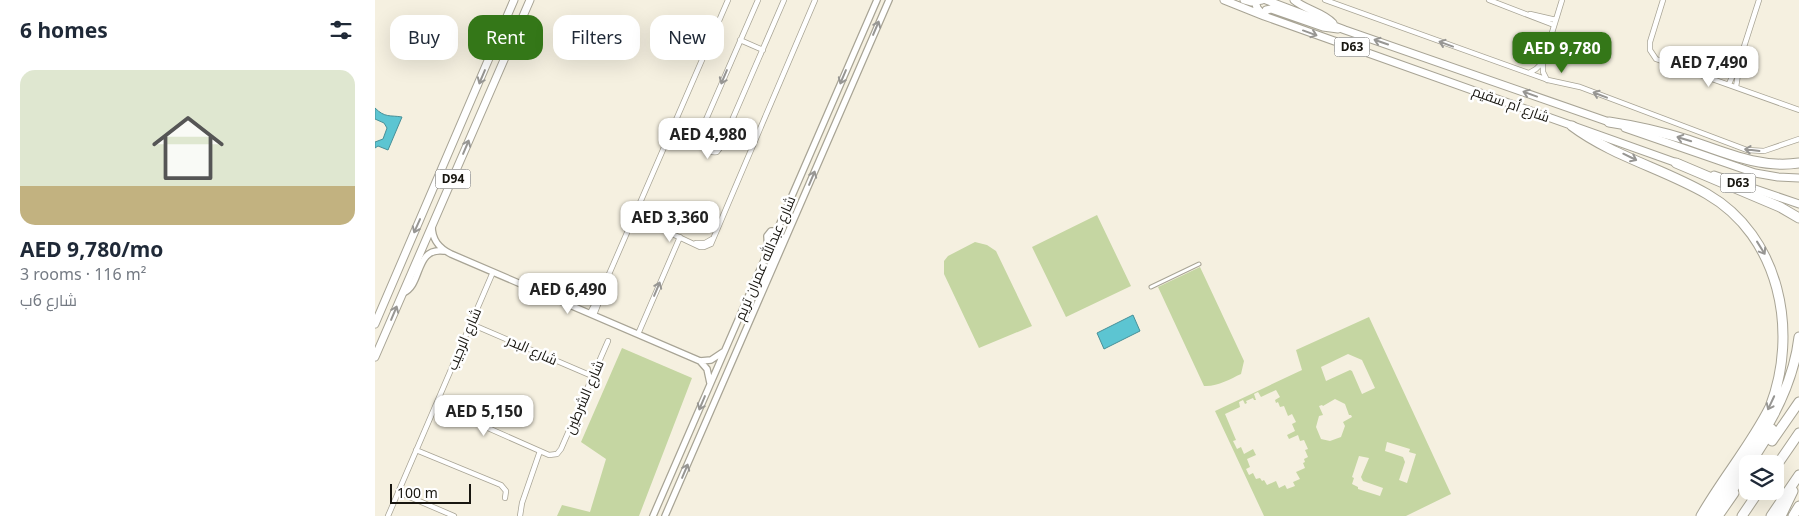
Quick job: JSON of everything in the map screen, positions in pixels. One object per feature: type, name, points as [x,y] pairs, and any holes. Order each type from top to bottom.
[{"type":"highway","points":[[1609,122],[1662,133],[1755,162],[1777,165],[1799,163]]},
{"type":"highway","points":[[1572,126],[1605,145],[1719,202],[1754,236],[1766,255],[1779,284],[1785,309],[1787,336],[1778,388],[1765,416],[1701,516]]},
{"type":"highway","points":[[1676,162],[1780,207],[1799,218]]},
{"type":"highway","points":[[1756,455],[1772,430],[1786,392],[1795,364],[1799,337]]},
{"type":"highway","points":[[1708,516],[1768,426],[1786,392]]},
{"type":"highway","points":[[1761,455],[1799,402]]},
{"type":"highway","points":[[1784,455],[1799,433]]},
{"type":"highway","points":[[1771,516],[1798,476]]},
{"type":"highway","points":[[1781,516],[1798,476]]},
{"type":"highway","points":[[1716,516],[1739,480]]},
{"type":"highway","points":[[1716,516],[1739,486]]},
{"type":"highway","points":[[1742,516],[1753,500]]},
{"type":"highway","points":[[1793,516],[1799,506]]},
{"type":"main road","name":"D94","points":[[508,15],[514,0]]},
{"type":"main road","name":"D94","points":[[524,15],[530,0]]},
{"type":"main road","name":"شارع أم سقيم","points":[[1224,0],[1572,126],[1799,204]]},
{"type":"main road","points":[[1252,0],[1264,16],[1267,10],[1271,9],[1325,28],[1345,30]]},
{"type":"main road","name":"شارع أم سقيم","points":[[1266,0],[1345,30],[1745,170],[1767,175],[1799,178]]},
{"type":"main road","points":[[1294,0],[1300,5],[1328,18],[1335,26]]},
{"type":"main road","name":"D94","points":[[375,324],[489,60]]},
{"type":"main road","name":"D94","points":[[375,357],[504,60]]},
{"type":"street","points":[[592,314],[728,0]]},
{"type":"street","points":[[758,0],[698,138],[700,147],[713,152],[717,152],[721,148],[784,0]]},
{"type":"street","points":[[634,218],[704,247],[711,244],[815,0]]},
{"type":"street","name":"شارع عبدالله عمران تريم","points":[[653,516],[877,0]]},
{"type":"street","name":"شارع عبدالله عمران تريم","points":[[665,516],[889,0]]},
{"type":"street","points":[[1325,0],[1548,80],[1580,87],[1747,150],[1764,151],[1799,139]]},
{"type":"street","points":[[1489,0],[1555,23]]},
{"type":"street","points":[[1548,80],[1543,72],[1543,62],[1562,0]]},
{"type":"street","points":[[1663,0],[1650,42],[1651,53],[1659,61],[1799,110]]},
{"type":"street","points":[[1729,84],[1741,56],[1759,0]]},
{"type":"street","points":[[740,40],[763,50]]},
{"type":"street","points":[[1735,87],[1741,56]]},
{"type":"street","points":[[1529,73],[1543,62]]},
{"type":"street","points":[[432,225],[434,240],[444,251]]},
{"type":"street","points":[[757,305],[762,284],[780,240],[780,234],[777,231]]},
{"type":"street","points":[[638,334],[680,237]]},
{"type":"street","points":[[403,293],[411,287],[425,258],[435,251],[444,251],[700,360],[711,360],[725,351]]},
{"type":"street","points":[[1151,287],[1199,264]]},
{"type":"street","name":"شارع الرجيب","points":[[388,516],[493,272]]},
{"type":"street","name":"شارع البدر","points":[[471,324],[592,376]]},
{"type":"street","name":"شارع الشرطين","points":[[540,451],[554,456],[560,452],[608,341]]},
{"type":"street","points":[[700,360],[707,369],[710,385]]},
{"type":"street","points":[[436,405],[540,451],[522,503],[520,516]]},
{"type":"street","points":[[417,450],[501,485],[506,491],[505,498]]},
{"type":"street","points":[[398,492],[454,516]]},
{"type":"green space","points":[[1097,215],[1131,286],[1066,317],[1032,247]]},
{"type":"green space","points":[[975,242],[987,245],[996,251],[1032,326],[979,348],[944,274],[944,261],[948,256]]},
{"type":"green space","points":[[1200,267],[1244,361],[1241,374],[1209,386],[1204,386],[1158,287]]},
{"type":"green space","points":[[1369,317],[1451,494],[1406,516],[1264,516],[1215,411],[1302,370],[1296,350]],"holes":[[[1348,354],[1362,360],[1375,388],[1362,394],[1350,370],[1326,381],[1321,367]],[[1276,390],[1280,397],[1275,400],[1276,403],[1278,402],[1280,407],[1284,406],[1288,416],[1292,414],[1296,422],[1292,424],[1295,431],[1287,435],[1289,439],[1298,435],[1300,441],[1304,440],[1308,449],[1305,450],[1308,457],[1304,459],[1305,468],[1296,472],[1300,479],[1293,482],[1295,486],[1287,489],[1285,485],[1279,488],[1276,481],[1267,485],[1264,480],[1256,479],[1253,473],[1249,475],[1246,469],[1250,467],[1247,459],[1256,455],[1253,449],[1244,454],[1241,447],[1237,449],[1233,441],[1236,440],[1225,414],[1240,407],[1239,402],[1243,400],[1245,404],[1247,403],[1246,401],[1253,398],[1256,400],[1254,394],[1258,392],[1261,397]],[[1335,399],[1345,404],[1349,415],[1352,417],[1343,422],[1345,426],[1341,437],[1330,441],[1321,439],[1316,427],[1319,416],[1323,415],[1319,406],[1323,406]],[[1387,442],[1410,449],[1409,452],[1416,454],[1407,483],[1399,480],[1405,462],[1403,457],[1385,451]],[[1359,456],[1369,458],[1361,477],[1363,481],[1383,488],[1380,496],[1358,489],[1358,487],[1352,484],[1354,478],[1352,477]]]},
{"type":"green space","points":[[622,348],[692,378],[639,516],[557,516],[562,505],[590,512],[606,459],[581,442]]},
{"type":"water","points":[[375,108],[385,115],[402,117],[388,150],[378,146],[375,148],[375,142],[383,139],[387,128],[384,123],[375,119]]},
{"type":"water","points":[[1133,315],[1140,331],[1104,349],[1097,333]]}]
